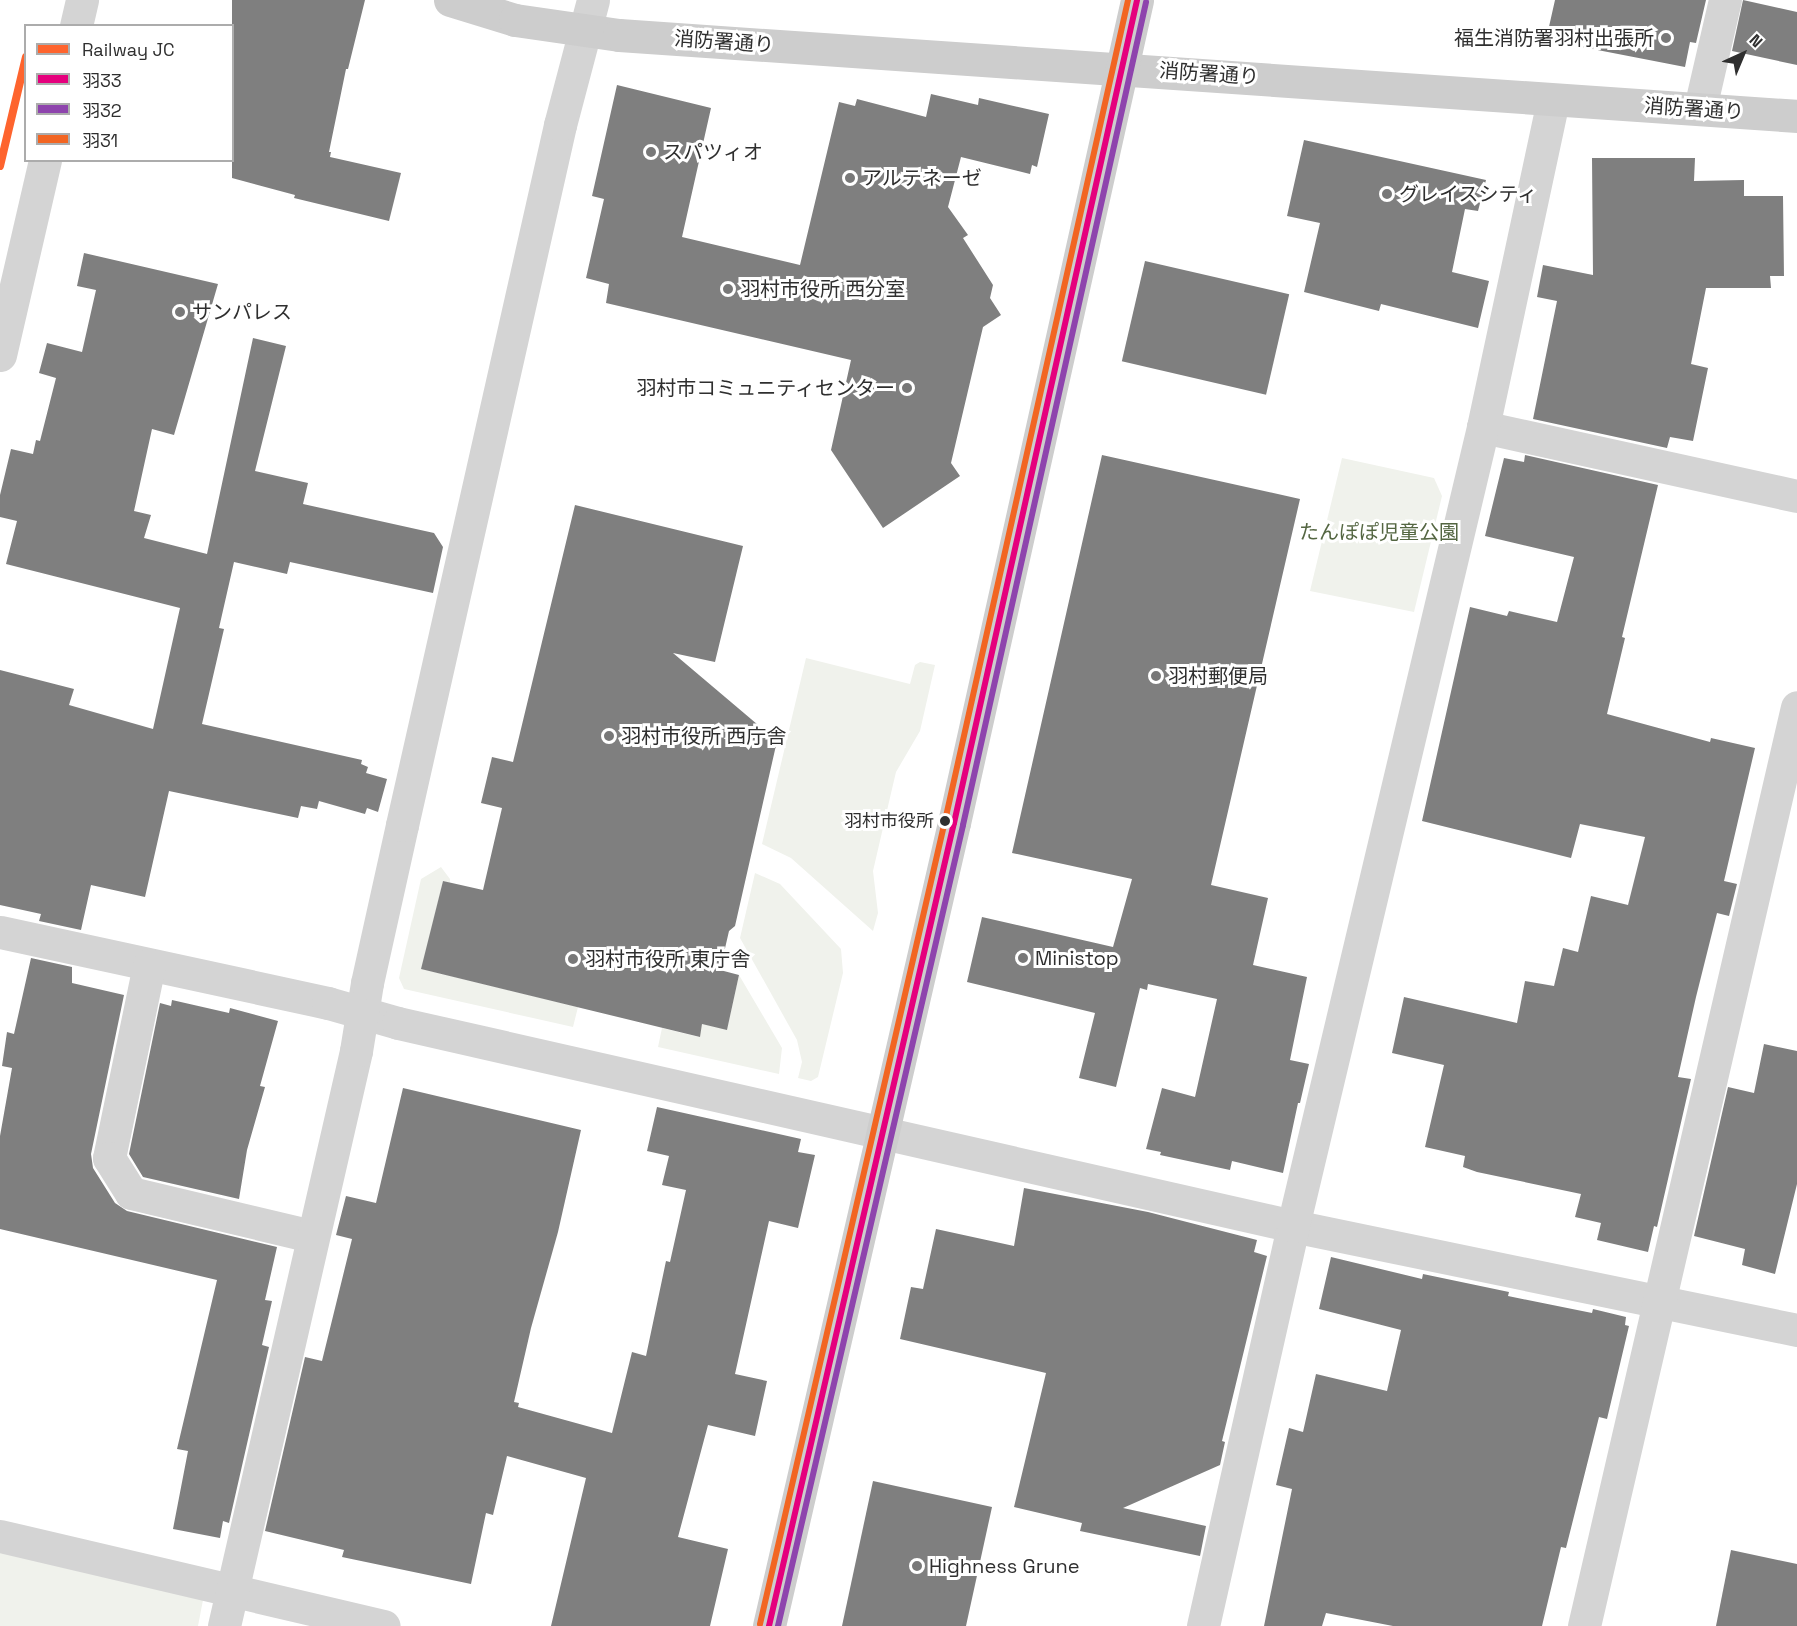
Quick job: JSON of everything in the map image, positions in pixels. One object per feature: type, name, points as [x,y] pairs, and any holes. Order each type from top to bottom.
[{"type":"street","points":[[76,24],[82,0]]},
{"type":"street","name":"消防署通り","points":[[450,0],[515,20],[585,32],[1797,116]]},
{"type":"street","points":[[224,1626],[356,1051],[361,1013],[560,125],[593,0]]},
{"type":"street","points":[[769,1626],[954,823],[1137,0]]},
{"type":"street","points":[[1700,108],[1725,0]]},
{"type":"street","points":[[1203,1626],[1293,1226],[1483,427],[1553,100]]},
{"type":"street","points":[[0,355],[45,162]]},
{"type":"street","points":[[1483,427],[1797,496]]},
{"type":"street","points":[[1584,1626],[1797,707]]},
{"type":"street","points":[[0,932],[327,1003],[361,1013],[1293,1226],[1660,1299],[1797,1330]]},
{"type":"street","points":[[150,965],[109,1158],[131,1193],[312,1236]]},
{"type":"street","points":[[0,1536],[233,1588],[384,1626]]},
{"type":"green space","name":"たんぽぽ児童公園","points":[[1342,458],[1434,478],[1442,496],[1414,612],[1310,591]]},
{"type":"green space","points":[[806,658],[910,684],[915,665],[920,662],[935,665],[920,731],[896,772],[892,789],[873,871],[878,913],[873,931],[791,858],[762,844]]},
{"type":"green space","points":[[441,867],[450,879],[450,883],[443,881],[422,969],[578,1007],[573,1027],[404,989],[399,978],[421,879]]},
{"type":"green space","points":[[755,873],[780,884],[841,949],[843,973],[818,1077],[811,1081],[798,1078],[802,1062],[797,1040],[740,938]]},
{"type":"green space","points":[[739,975],[782,1048],[779,1074],[658,1047],[662,1028],[699,1037],[702,1024],[727,1029]]},
{"type":"green space","points":[[0,1552],[203,1600],[198,1626],[0,1626]]},
{"type":"building","points":[[232,0],[365,0],[348,69],[346,69],[329,152],[331,152],[330,157],[401,173],[389,221],[294,198],[295,195],[232,178],[234,24],[232,24]]},
{"type":"building","points":[[1555,0],[1706,0],[1696,43],[1690,42],[1685,67],[1546,40]]},
{"type":"building","points":[[1743,0],[1797,12],[1797,65],[1732,51]]},
{"type":"building","points":[[617,85],[711,108],[682,237],[800,265],[839,102],[855,106],[857,99],[926,117],[931,94],[978,105],[979,98],[1049,114],[1037,167],[1032,165],[1030,174],[961,157],[948,207],[968,235],[963,238],[993,285],[990,298],[1001,315],[983,327],[951,463],[960,476],[883,528],[831,450],[851,360],[606,303],[609,284],[586,278],[604,199],[592,196]]},
{"type":"building","points":[[1304,140],[1486,180],[1478,211],[1465,209],[1452,272],[1489,281],[1478,328],[1381,304],[1379,311],[1304,292],[1320,223],[1287,216]]},
{"type":"building","points":[[1592,158],[1695,158],[1694,181],[1744,180],[1744,196],[1783,196],[1784,276],[1770,276],[1771,288],[1706,288],[1691,364],[1708,368],[1693,441],[1670,437],[1667,448],[1533,419],[1557,301],[1537,297],[1543,265],[1593,275]]},
{"type":"building","points":[[84,253],[218,284],[174,435],[152,429],[134,511],[151,515],[144,538],[207,554],[253,338],[286,346],[255,471],[308,483],[303,504],[434,533],[443,547],[433,593],[290,562],[287,574],[234,562],[219,628],[224,629],[202,724],[362,760],[361,764],[368,767],[366,773],[387,779],[378,812],[367,808],[365,814],[319,801],[317,809],[301,806],[298,818],[169,791],[145,897],[91,885],[81,930],[39,921],[41,914],[0,905],[0,670],[74,689],[69,705],[153,729],[180,608],[6,564],[17,521],[0,517],[0,495],[11,449],[33,454],[36,440],[40,441],[56,378],[39,373],[47,343],[82,352],[96,290],[77,286]]},
{"type":"building","points":[[1145,261],[1289,294],[1266,395],[1122,361]]},
{"type":"building","name":"羽村郵便局","points":[[1102,455],[1300,499],[1211,885],[1268,898],[1253,965],[1307,977],[1290,1060],[1309,1064],[1283,1173],[1232,1161],[1230,1170],[1160,1155],[1161,1152],[1146,1149],[1162,1088],[1195,1097],[1217,999],[1148,984],[1147,990],[1140,988],[1116,1087],[1079,1078],[1095,1013],[967,982],[982,917],[1113,947],[1132,879],[1012,853]]},
{"type":"building","points":[[1525,455],[1658,485],[1622,637],[1625,638],[1607,714],[1710,742],[1711,738],[1755,748],[1724,881],[1737,884],[1729,916],[1717,913],[1696,997],[1678,1077],[1691,1079],[1657,1227],[1654,1226],[1648,1252],[1597,1240],[1601,1223],[1575,1217],[1581,1194],[1477,1172],[1463,1167],[1465,1156],[1425,1147],[1444,1065],[1392,1053],[1404,997],[1517,1023],[1525,981],[1554,986],[1563,948],[1578,952],[1591,896],[1628,905],[1645,837],[1580,824],[1571,858],[1422,821],[1470,607],[1507,616],[1509,611],[1557,622],[1574,557],[1485,536],[1504,458],[1524,462]]},
{"type":"building","points":[[575,505],[743,546],[715,662],[673,653],[777,741],[735,926],[729,931],[720,970],[739,975],[727,1030],[702,1024],[700,1037],[421,969],[443,881],[483,890],[502,808],[481,803],[492,757],[513,762]]},
{"type":"building","points":[[31,958],[72,967],[72,983],[124,995],[91,1154],[93,1168],[115,1203],[127,1211],[277,1247],[265,1300],[272,1301],[262,1345],[269,1347],[229,1523],[223,1521],[220,1538],[173,1529],[188,1451],[177,1449],[217,1280],[0,1229],[0,1136],[12,1068],[2,1066],[7,1032],[14,1034]]},
{"type":"building","points":[[172,1000],[229,1013],[230,1008],[278,1021],[260,1086],[265,1087],[247,1150],[239,1199],[143,1177],[129,1154],[160,1003],[171,1006]]},
{"type":"building","points":[[1764,1044],[1797,1051],[1797,1184],[1775,1274],[1742,1265],[1745,1249],[1694,1236],[1728,1087],[1754,1093]]},
{"type":"building","points":[[403,1088],[581,1130],[558,1232],[531,1328],[514,1402],[519,1403],[518,1407],[612,1433],[632,1352],[646,1356],[666,1261],[670,1262],[686,1190],[662,1185],[669,1156],[647,1151],[657,1107],[801,1139],[798,1152],[815,1155],[798,1228],[769,1221],[735,1374],[767,1381],[755,1436],[708,1425],[678,1537],[728,1549],[710,1626],[551,1626],[586,1478],[507,1456],[493,1515],[486,1513],[471,1584],[342,1557],[344,1550],[265,1531],[305,1357],[322,1361],[352,1239],[336,1235],[346,1196],[376,1203]]},
{"type":"building","points":[[1024,1188],[1148,1212],[1257,1240],[1254,1252],[1267,1256],[1222,1441],[1225,1442],[1220,1465],[1123,1508],[1206,1526],[1200,1556],[1080,1531],[1082,1523],[1014,1507],[1046,1373],[900,1339],[911,1287],[923,1289],[936,1229],[1014,1246]]},
{"type":"building","points":[[1331,1257],[1422,1279],[1423,1274],[1509,1292],[1508,1296],[1592,1313],[1593,1309],[1626,1317],[1625,1325],[1629,1326],[1607,1419],[1599,1417],[1566,1548],[1561,1547],[1542,1626],[1393,1626],[1326,1613],[1322,1626],[1264,1626],[1292,1489],[1276,1485],[1289,1428],[1303,1432],[1316,1374],[1387,1391],[1401,1330],[1319,1309]]},
{"type":"building","name":"Highness Grune","points":[[873,1481],[992,1507],[966,1626],[842,1626]]},
{"type":"building","points":[[1731,1550],[1797,1564],[1797,1626],[1716,1626]]},
{"type":"rail line","name":"JC","points":[[0,166],[24,65]]},
{"type":"transit line","name":"羽31","points":[[760,1624],[945,821],[1128,0]]},
{"type":"transit line","name":"羽33","points":[[769,1626],[954,823],[1137,0]]},
{"type":"transit line","name":"羽32","points":[[778,1626],[963,825],[1146,2]]},
{"type":"place","name":"福生消防署羽村出張所","points":[[1666,38]]},
{"type":"place","name":"スパツィオ","points":[[651,152]]},
{"type":"place","name":"アルテネーゼ","points":[[850,178]]},
{"type":"place","name":"グレイスシティ","points":[[1387,194]]},
{"type":"place","name":"羽村市役所 西分室","points":[[728,289]]},
{"type":"place","name":"サンパレス","points":[[180,312]]},
{"type":"place","name":"羽村市コミュニティセンター","points":[[907,388]]},
{"type":"place","name":"羽村郵便局","points":[[1156,676]]},
{"type":"place","name":"羽村市役所 西庁舎","points":[[609,736]]},
{"type":"place","name":"羽村市役所","points":[[945,821]]},
{"type":"place","name":"Ministop","points":[[1023,958]]},
{"type":"place","name":"羽村市役所 東庁舎","points":[[573,959]]},
{"type":"place","name":"Highness Grune","points":[[917,1566]]}]
